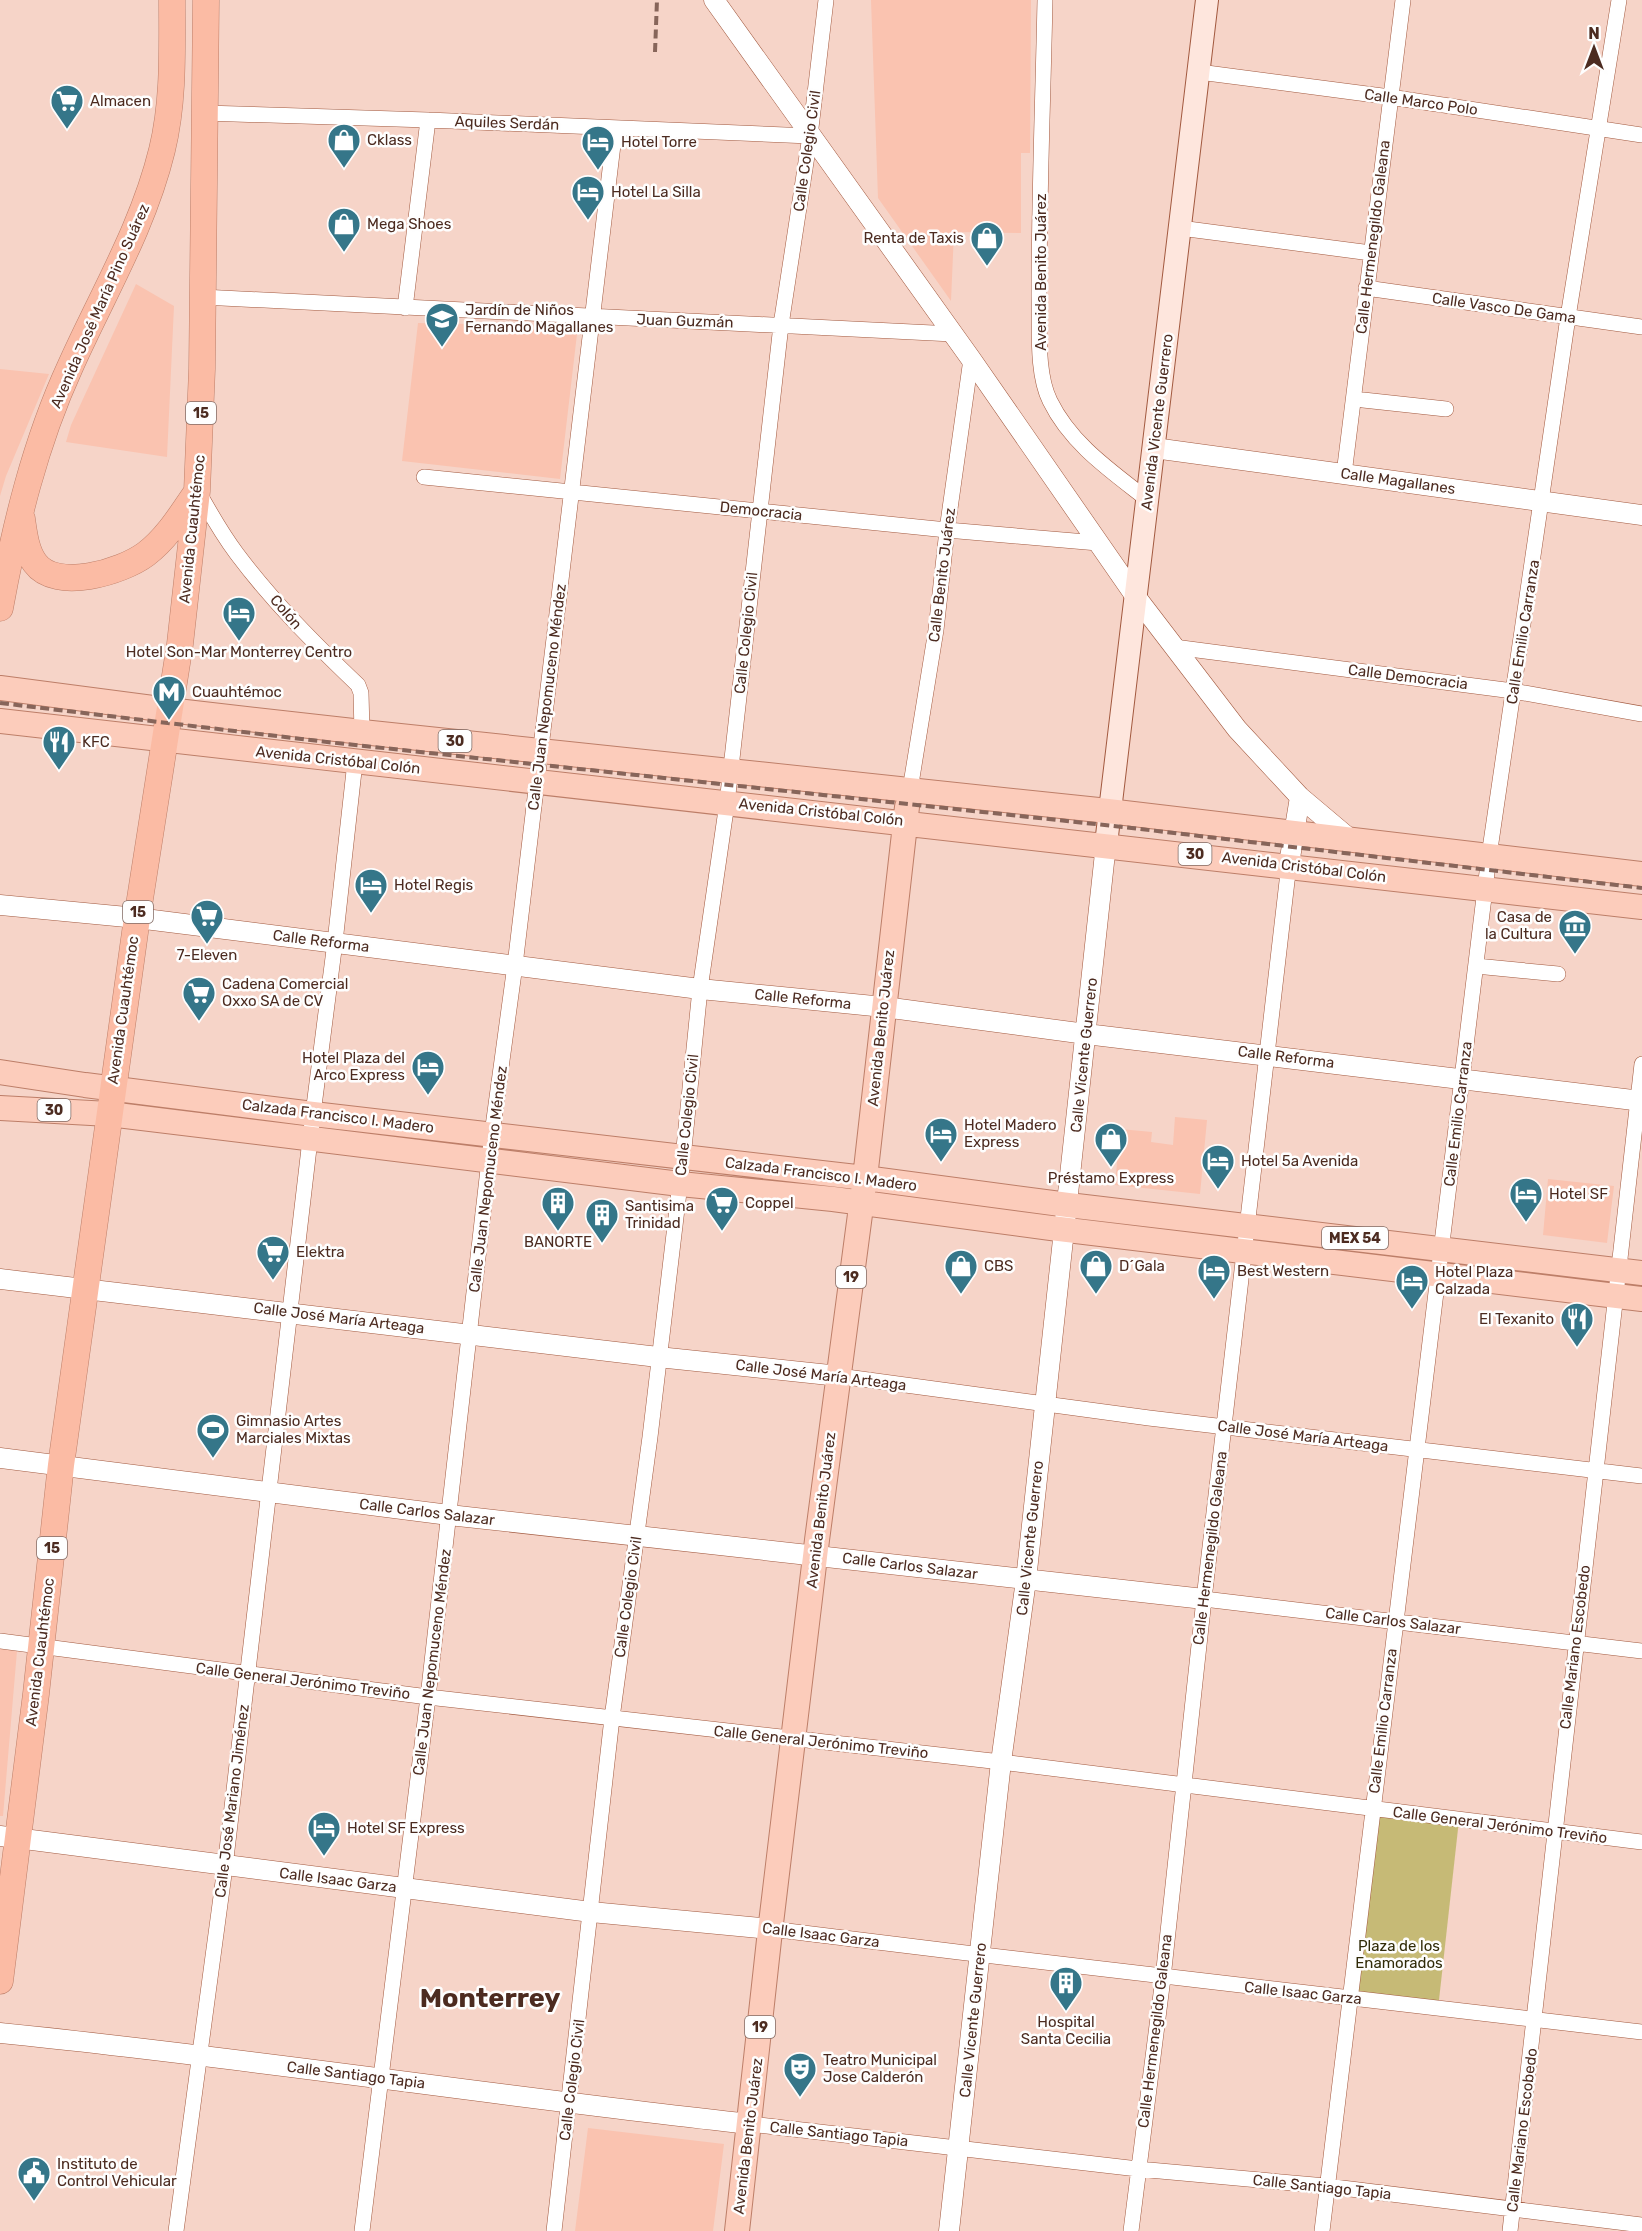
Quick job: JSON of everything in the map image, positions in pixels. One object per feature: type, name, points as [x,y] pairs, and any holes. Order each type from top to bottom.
[{"type":"highway","name":"Avenida José María Pino Suárez","points":[[0,608],[21,510],[62,387],[129,247],[155,177],[165,137],[172,74],[172,0]]},
{"type":"highway","name":"Avenida Cuauhtémoc","points":[[0,1981],[9,1837],[41,1646],[61,1465],[112,1089],[168,710],[180,644],[197,491],[200,455],[206,0]]},
{"type":"highway","points":[[21,510],[26,543],[35,563],[44,572],[75,578],[111,571],[145,555],[170,529],[197,491]]},
{"type":"main road","name":"Avenida Vicente Guerrero","points":[[1106,844],[1108,811],[1148,501],[1207,0]]},
{"type":"main road","name":"Avenida Cristóbal Colón","points":[[0,688],[362,732],[1108,811],[1351,840]]},
{"type":"main road","name":"Avenida Cristóbal Colón","points":[[0,721],[727,803],[905,820],[1642,907]]},
{"type":"main road","name":"Avenida Benito Juárez","points":[[737,2231],[815,1554],[865,1178],[910,790]]},
{"type":"main road","name":"30","points":[[1351,840],[1642,874]]},
{"type":"main road","name":"Calzada Francisco I. Madero","points":[[0,1072],[112,1089],[313,1114],[865,1178],[1068,1205],[1642,1273]]},
{"type":"main road","name":"Calzada Francisco I. Madero","points":[[0,1108],[109,1114],[1642,1299]]},
{"type":"street","points":[[714,0],[971,359],[1136,597],[1237,729],[1300,797],[1351,840]]},
{"type":"street","name":"Calle Colegio Civil","points":[[554,2231],[612,1718],[680,1184],[700,989],[727,803],[781,325],[810,136],[826,0]]},
{"type":"street","name":"Avenida Benito Juárez","points":[[1045,0],[1039,274],[1040,346],[1048,398],[1059,419],[1086,451],[1148,501]]},
{"type":"street","name":"Calle Hermenegildo Galeana","points":[[1344,474],[1402,0]]},
{"type":"street","name":"Calle Emilio Carranza","points":[[1322,2231],[1488,856],[1543,501],[1568,317],[1619,0]]},
{"type":"street","name":"Calle Marco Polo","points":[[1199,72],[1390,97],[1642,135]]},
{"type":"street","name":"Aquiles Serdán","points":[[204,113],[810,136]]},
{"type":"street","points":[[405,308],[428,120]]},
{"type":"street","name":"Calle Juan Nepomuceno Méndez","points":[[362,2231],[428,1697],[492,1134],[515,965],[615,128]]},
{"type":"street","points":[[1180,228],[1371,253]]},
{"type":"street","name":"Calle Vasco De Gama","points":[[1366,288],[1642,327]]},
{"type":"street","name":"Juan Guzmán","points":[[202,297],[953,334]]},
{"type":"street","name":"Calle Benito Juárez","points":[[910,790],[936,630],[947,530],[971,359]]},
{"type":"street","points":[[1354,399],[1446,410]]},
{"type":"street","name":"Calle Magallanes","points":[[1154,448],[1642,515]]},
{"type":"street","name":"Democracia","points":[[424,477],[1098,543]]},
{"type":"street","name":"Colón","points":[[197,491],[219,529],[259,582],[302,632],[358,685],[362,693],[362,732]]},
{"type":"street","name":"Calle Democracia","points":[[1174,647],[1514,691],[1642,714]]},
{"type":"street","name":"Calle José Mariano Jiménez","points":[[176,2231],[225,1867],[355,762]]},
{"type":"street","points":[[1289,864],[1300,797]]},
{"type":"street","name":"Calle Vicente Guerrero","points":[[949,2231],[1001,1762],[1026,1580],[1106,844]]},
{"type":"street","name":"Calle Hermenegildo Galeana","points":[[1131,2231],[1163,1978],[1204,1599],[1289,864]]},
{"type":"street","name":"Calle Reforma","points":[[0,905],[137,918],[700,989],[884,1007],[1086,1034],[1640,1100]]},
{"type":"street","points":[[1476,966],[1558,974]]},
{"type":"street","name":"Calle Mariano Escobedo","points":[[1510,2231],[1575,1643],[1640,1100],[1642,1064]]},
{"type":"street","name":"Calle José María Arteaga","points":[[0,1278],[658,1357],[839,1376],[1225,1427],[1642,1476]]},
{"type":"street","name":"Calle Carlos Salazar","points":[[0,1458],[449,1515],[1395,1620],[1642,1651]]},
{"type":"street","name":"Calle General Jerónimo Treviño","points":[[0,1641],[428,1697],[1001,1762],[1642,1842]]},
{"type":"street","name":"Calle Isaac Garza","points":[[9,1837],[225,1867],[591,1912],[771,1929],[1163,1978],[1349,1997],[1642,2032]]},
{"type":"street","name":"Calle Santiago Tapia","points":[[0,2033],[199,2056],[569,2104],[1138,2169],[1326,2186],[1642,2226]]},
{"type":"shaded area","points":[[871,0],[1031,0],[1030,153],[1021,153],[1021,233],[954,232],[951,301],[878,198]]},
{"type":"shaded area","points":[[136,284],[174,306],[167,457],[66,442],[71,425]]},
{"type":"shaded area","points":[[418,323],[471,324],[577,334],[560,479],[402,461]]},
{"type":"shaded area","points":[[0,369],[49,374],[6,476],[0,496]]},
{"type":"shaded area","points":[[1175,1117],[1207,1120],[1200,1194],[1115,1185],[1120,1129],[1152,1132],[1151,1142],[1173,1145]]},
{"type":"shaded area","points":[[1548,1179],[1614,1186],[1607,1243],[1543,1235]]},
{"type":"shaded area","points":[[0,1649],[17,1651],[3,1816],[0,1816]]},
{"type":"shaded area","points":[[588,2128],[724,2144],[713,2231],[575,2231]]},
{"type":"green space","name":"Plaza de los Enamorados","points":[[1372,1809],[1459,1820],[1438,2009],[1349,1997]]},
{"type":"railway","points":[[655,52],[657,0]]},
{"type":"railway","points":[[0,703],[327,742],[1123,827],[1642,888]]},
{"type":"place","name":"Almacen","points":[[67,130]]},
{"type":"place","name":"Cklass","points":[[344,169]]},
{"type":"place","name":"Hotel Torre","points":[[598,171]]},
{"type":"place","name":"Hotel La Silla","points":[[588,221]]},
{"type":"place","name":"Mega Shoes","points":[[344,253]]},
{"type":"place","name":"Renta de Taxis","points":[[987,267]]},
{"type":"place","name":"Jardín de Niños Fernando Magallanes","points":[[442,348]]},
{"type":"place","name":"Hotel Son-Mar Monterrey Centro","points":[[239,642]]},
{"type":"place","name":"Cuauhtémoc","points":[[169,721]]},
{"type":"place","name":"KFC","points":[[59,771]]},
{"type":"place","name":"Hotel Regis","points":[[371,914]]},
{"type":"place","name":"7-Eleven","points":[[207,945]]},
{"type":"place","name":"Casa de la Cultura","points":[[1575,955]]},
{"type":"place","name":"Cadena Comercial Oxxo SA de CV","points":[[199,1022]]},
{"type":"place","name":"Hotel Plaza del Arco Express","points":[[428,1096]]},
{"type":"place","name":"Hotel Madero Express","points":[[941,1163]]},
{"type":"place","name":"Préstamo Express","points":[[1111,1168]]},
{"type":"place","name":"Hotel 5a Avenida","points":[[1218,1190]]},
{"type":"place","name":"Hotel SF","points":[[1526,1223]]},
{"type":"place","name":"BANORTE","points":[[558,1232]]},
{"type":"place","name":"Coppel","points":[[722,1232]]},
{"type":"place","name":"Santisima Trinidad","points":[[602,1244]]},
{"type":"place","name":"Elektra","points":[[273,1281]]},
{"type":"place","name":"CBS","points":[[961,1295]]},
{"type":"place","name":"D´Gala","points":[[1096,1295]]},
{"type":"place","name":"Best Western","points":[[1214,1300]]},
{"type":"place","name":"Hotel Plaza Calzada","points":[[1412,1310]]},
{"type":"place","name":"El Texanito","points":[[1577,1348]]},
{"type":"place","name":"Gimnasio Artes Marciales Mixtas","points":[[213,1459]]},
{"type":"place","name":"Hotel SF Express","points":[[324,1857]]},
{"type":"place","name":"Hospital Santa Cecilia","points":[[1066,2012]]},
{"type":"place","name":"Teatro Municipal Jose Calderón","points":[[800,2098]]},
{"type":"place","name":"Instituto de Control Vehicular","points":[[34,2202]]},
{"type":"district","name":"Monterrey","points":[[490,1998]]}]
